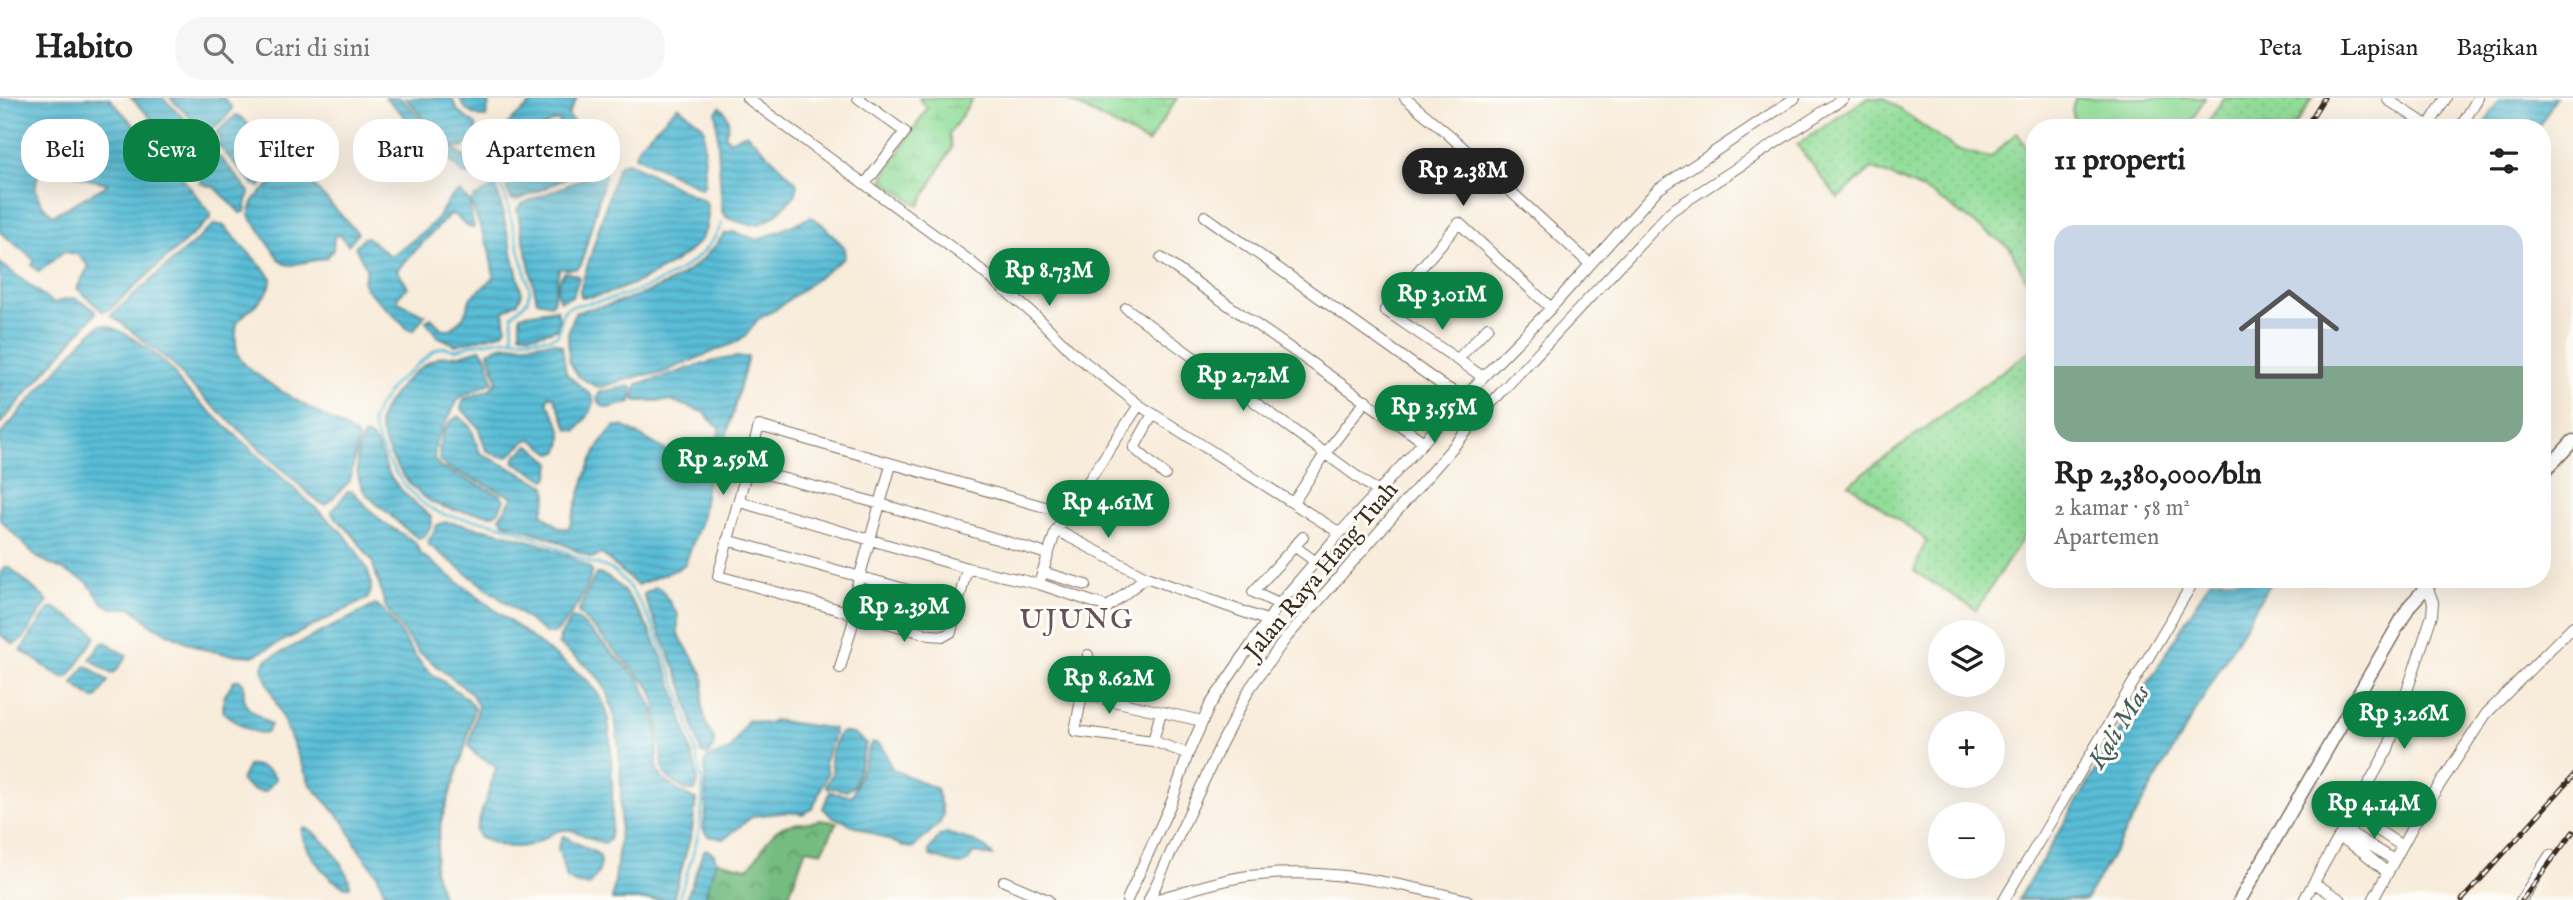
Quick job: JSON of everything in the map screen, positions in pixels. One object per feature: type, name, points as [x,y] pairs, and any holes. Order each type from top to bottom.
[{"type":"street","points":[[747,98],[970,261],[1038,318],[1072,352],[1139,405],[1340,533]]},
{"type":"street","points":[[858,98],[904,131],[865,184]]},
{"type":"street","points":[[1405,98],[1590,264]]},
{"type":"street","name":"Jalan Raya Hang Tuah","points":[[1127,900],[1172,801],[1188,754],[1210,705],[1279,604],[1340,533],[1483,377],[1551,308],[1657,190],[1795,98]]},
{"type":"street","name":"Jalan Raya Hang Tuah","points":[[1152,900],[1220,747],[1250,688],[1286,638],[1503,390],[1671,211],[1844,98]]},
{"type":"street","points":[[2389,98],[2388,100],[2419,119]]},
{"type":"street","points":[[2434,119],[2446,98]]},
{"type":"street","points":[[2465,119],[2478,98]]},
{"type":"street","points":[[1205,216],[1442,385],[1465,398]]},
{"type":"street","points":[[1483,377],[1385,310],[1459,223],[1551,308]]},
{"type":"street","points":[[1161,258],[1424,442]]},
{"type":"street","points":[[1126,308],[1378,492]]},
{"type":"street","points":[[1457,360],[1488,327]]},
{"type":"street","points":[[1293,503],[1325,454],[1366,400]]},
{"type":"street","points":[[1039,584],[1056,530],[1139,405]]},
{"type":"street","points":[[1153,414],[1134,448],[1166,475]]},
{"type":"street","points":[[967,568],[951,632],[944,636],[930,635],[852,615],[718,576],[759,426],[1066,513]]},
{"type":"street","points":[[2551,464],[2573,441]]},
{"type":"street","points":[[840,668],[859,576],[891,465]]},
{"type":"street","points":[[747,469],[881,504],[1047,554]]},
{"type":"street","points":[[738,500],[967,568],[1039,584],[1108,607],[1146,578]]},
{"type":"street","points":[[1056,530],[1146,578],[1266,620]]},
{"type":"street","points":[[1279,604],[1253,592],[1303,537]]},
{"type":"street","points":[[727,540],[959,604]]},
{"type":"street","points":[[1294,546],[1316,562]]},
{"type":"street","points":[[1042,572],[1086,585]]},
{"type":"street","points":[[2004,900],[2190,588]]},
{"type":"street","points":[[2241,900],[2410,606],[2426,588]]},
{"type":"street","points":[[2305,900],[2388,749],[2431,615],[2433,602],[2431,588]]},
{"type":"street","points":[[2374,900],[2415,823],[2493,706],[2573,626]]},
{"type":"street","points":[[1088,655],[1075,731],[1153,741],[1188,754]]},
{"type":"street","points":[[1082,694],[1202,721]]},
{"type":"street","points":[[1153,741],[1161,712]]},
{"type":"street","points":[[2368,788],[2415,823]]},
{"type":"street","points":[[2353,814],[2402,846]]},
{"type":"street","points":[[2342,833],[2394,860]]},
{"type":"street","points":[[2342,833],[2388,873]]},
{"type":"street","points":[[2521,900],[2550,855]]},
{"type":"street","points":[[1152,900],[1247,876],[1312,872],[1385,880],[1467,900]]},
{"type":"street","points":[[1004,881],[1048,900]]},
{"type":"street","points":[[2314,883],[2341,900]]},
{"type":"green space","points":[[919,98],[973,98],[949,135],[952,147],[919,206],[882,180],[927,108]]},
{"type":"green space","points":[[1064,98],[1177,98],[1148,143]]},
{"type":"green space","points":[[1867,98],[1884,98],[1956,149],[1990,158],[2017,132],[2026,147],[2026,279],[2010,248],[1932,194],[1872,168],[1838,198],[1797,145]]},
{"type":"green space","points":[[2075,98],[2205,98],[2192,119],[2074,119],[2072,110]]},
{"type":"green space","points":[[2224,98],[2313,98],[2299,119],[2210,119]]},
{"type":"green space","points":[[2026,354],[2026,534],[1976,610],[1914,571],[1926,540],[1849,484]]},
{"type":"green space","points":[[819,820],[837,822],[822,852],[806,849],[787,900],[704,900],[716,861],[748,868],[779,829]]},
{"type":"water","points":[[0,98],[109,98],[128,119],[123,119],[123,182],[186,182],[211,214],[211,218],[109,310],[102,311],[77,288],[89,266],[78,255],[64,251],[39,272],[32,266],[34,261],[0,232]]},
{"type":"water","points":[[131,98],[163,98],[185,119],[152,119]]},
{"type":"water","points":[[170,98],[224,98],[232,108],[220,122],[220,119],[192,119]]},
{"type":"water","points":[[386,98],[400,98],[422,119],[407,119]]},
{"type":"water","points":[[405,98],[452,98],[458,111],[468,119],[462,119],[462,148],[453,147],[448,142],[448,119],[426,119]]},
{"type":"water","points":[[460,98],[490,98],[486,117],[470,112]]},
{"type":"water","points":[[538,98],[577,98],[568,115],[571,119],[514,119]]},
{"type":"water","points":[[2500,98],[2556,98],[2543,119],[2487,119]]},
{"type":"water","points":[[678,106],[703,126],[705,184],[701,188],[635,156],[639,145]]},
{"type":"water","points":[[720,107],[727,117],[725,135],[730,141],[746,133],[797,183],[796,194],[765,222],[749,224],[737,221],[727,217],[722,211],[716,112]]},
{"type":"water","points":[[236,115],[243,119],[234,119],[234,163],[220,147],[220,129]]},
{"type":"water","points":[[448,144],[462,155],[462,173],[448,159]]},
{"type":"water","points":[[220,158],[222,159],[234,174],[234,182],[241,182],[249,192],[245,212],[240,213],[216,188],[200,183],[220,182]]},
{"type":"water","points":[[627,162],[706,202],[706,229],[698,243],[688,252],[659,271],[609,293],[581,297],[580,290],[613,182],[620,182],[621,164]]},
{"type":"water","points":[[251,182],[265,182],[260,187]]},
{"type":"water","points":[[273,182],[310,182],[358,233],[348,245],[340,235],[334,236],[333,250],[326,258],[285,264],[249,215],[254,199]]},
{"type":"water","points":[[506,182],[558,182],[512,200]]},
{"type":"water","points":[[575,182],[603,182],[581,265],[576,269],[559,269],[551,304],[537,301],[517,209],[522,204]]},
{"type":"water","points":[[496,185],[522,294],[518,302],[504,311],[506,327],[502,333],[456,345],[437,336],[426,321],[431,318],[442,329],[450,330],[464,316],[471,297],[494,278],[489,249],[471,203],[474,198]]},
{"type":"water","points":[[460,192],[469,201],[474,228],[468,227],[452,214],[448,216],[397,270],[408,287],[398,296],[398,302],[425,315],[414,330],[409,330],[365,288],[363,281],[367,269],[355,247],[367,237],[389,255],[393,255],[428,228],[449,199]]},
{"type":"water","points":[[811,217],[821,223],[845,248],[844,258],[775,310],[758,319],[737,342],[659,374],[643,375],[602,387],[578,376],[569,361],[568,333],[575,313],[641,294],[672,281],[700,261],[724,234],[734,232],[758,240]]},
{"type":"water","points":[[215,224],[224,226],[271,277],[268,291],[237,323],[236,342],[241,360],[249,369],[278,389],[358,438],[350,481],[326,505],[318,502],[188,383],[172,363],[111,315]]},
{"type":"water","points":[[0,263],[53,303],[75,299],[96,313],[0,424]]},
{"type":"water","points":[[565,272],[579,277],[573,296],[560,301],[558,286]]},
{"type":"water","points":[[557,309],[559,320],[556,329],[533,335],[520,333],[520,315]]},
{"type":"water","points":[[100,325],[126,334],[156,355],[172,370],[182,386],[345,535],[369,575],[371,592],[367,599],[253,656],[226,654],[199,648],[153,626],[132,608],[113,608],[104,604],[86,581],[38,558],[0,520],[0,435],[83,340]]},
{"type":"water","points":[[555,342],[562,346],[566,373],[592,398],[591,410],[586,419],[576,431],[568,429],[554,397],[549,395],[547,402],[562,432],[558,452],[551,453],[532,439],[527,440],[508,457],[486,450],[478,427],[461,408],[464,399],[489,390],[497,381],[489,352],[500,346]]},
{"type":"water","points":[[480,349],[487,356],[493,382],[459,398],[436,441],[434,460],[441,468],[501,495],[504,500],[498,512],[493,515],[444,507],[418,492],[392,459],[379,422],[394,394],[419,369],[441,356]]},
{"type":"water","points":[[748,357],[724,445],[718,456],[710,452],[720,431],[706,413],[672,401],[634,399],[637,384],[722,359]]},
{"type":"water","points":[[630,386],[633,389],[631,402],[608,408],[602,406],[597,399],[600,392]]},
{"type":"water","points":[[459,416],[471,428],[480,453],[546,486],[547,497],[542,514],[560,528],[569,528],[592,460],[615,426],[625,427],[705,473],[708,477],[701,521],[685,564],[637,585],[602,554],[591,558],[551,538],[504,523],[500,517],[513,497],[448,468],[440,461],[442,436],[448,424]]},
{"type":"water","points":[[365,435],[374,440],[397,485],[431,517],[432,524],[424,537],[419,538],[407,530],[369,497],[361,486],[357,457]]},
{"type":"water","points":[[528,446],[533,447],[551,463],[546,480],[514,462],[516,456]]},
{"type":"water","points":[[348,491],[352,491],[381,521],[415,542],[421,554],[586,679],[597,692],[605,706],[611,752],[611,829],[609,840],[605,843],[568,830],[558,831],[535,843],[519,847],[495,844],[479,837],[476,830],[496,769],[494,765],[476,755],[469,746],[478,706],[471,693],[419,652],[386,608],[372,561],[352,534],[332,514],[332,510]]},
{"type":"water","points":[[446,522],[502,533],[539,544],[590,568],[590,579],[583,596],[556,633],[547,634],[429,545],[437,525]]},
{"type":"water","points":[[5,567],[9,567],[48,601],[23,639],[14,644],[0,635],[0,574]]},
{"type":"water","points":[[596,574],[608,578],[630,600],[658,649],[677,699],[696,769],[698,781],[695,791],[682,788],[664,773],[654,697],[650,687],[578,612]]},
{"type":"water","points":[[656,587],[661,589],[678,615],[678,634],[702,673],[702,706],[707,727],[714,738],[714,747],[707,755],[701,753],[682,684],[644,597],[644,594]]},
{"type":"water","points":[[2206,588],[2267,588],[2086,900],[2018,900]]},
{"type":"water","points":[[375,605],[387,616],[427,670],[460,693],[474,708],[465,748],[441,821],[434,869],[443,900],[387,899],[377,874],[359,850],[344,822],[310,784],[262,669],[266,660]]},
{"type":"water","points":[[53,607],[96,636],[70,676],[62,678],[21,650]]},
{"type":"water","points":[[572,618],[579,620],[640,680],[652,707],[657,734],[657,770],[663,779],[682,793],[696,799],[692,831],[673,900],[612,900],[621,786],[616,725],[609,699],[599,679],[586,665],[558,644]]},
{"type":"water","points":[[106,642],[127,656],[112,674],[90,659],[102,643]]},
{"type":"water","points":[[88,666],[108,681],[94,699],[73,684],[84,667]]},
{"type":"water","points":[[234,680],[240,680],[244,684],[244,701],[248,708],[271,725],[266,733],[249,730],[223,712],[224,697]]},
{"type":"water","points":[[748,720],[767,724],[773,720],[833,729],[834,734],[825,761],[828,773],[813,808],[803,814],[790,812],[753,816],[724,839],[708,836],[703,829],[706,811],[705,762],[709,757],[730,750]]},
{"type":"water","points":[[843,732],[856,735],[866,743],[854,786],[847,791],[828,789],[826,786],[833,772],[830,757],[838,735]]},
{"type":"water","points":[[871,743],[884,749],[894,770],[937,789],[943,815],[940,823],[913,848],[831,816],[823,808],[830,792],[850,796],[853,794]]},
{"type":"water","points":[[254,765],[269,771],[276,779],[265,792],[252,789],[241,780],[248,766]]},
{"type":"water","points":[[303,828],[318,836],[333,852],[345,871],[350,887],[335,881],[318,864],[305,844]]},
{"type":"water","points":[[946,833],[979,844],[993,856],[974,853],[961,865],[930,856],[929,850],[940,835]]},
{"type":"water","points":[[563,836],[598,854],[601,862],[599,870],[589,886],[567,878],[558,848]]},
{"type":"water","points":[[706,849],[714,854],[716,861],[704,900],[686,900],[703,852]]},
{"type":"waterway","points":[[498,182],[504,192],[530,290],[527,301],[512,315],[513,337]]},
{"type":"waterway","points":[[678,900],[700,827],[702,781],[690,730],[671,670],[659,640],[631,589],[615,572],[605,566],[586,561],[531,536],[497,524],[447,515],[428,507],[397,475],[381,448],[372,422],[378,407],[394,384],[435,350],[443,347],[457,350],[473,344],[506,339],[549,338],[558,335],[563,312],[568,307],[614,298],[666,278],[694,261],[715,237],[722,223]]},
{"type":"railway","points":[[2311,119],[2324,98]]},
{"type":"railway","points":[[2462,900],[2573,776]]},
{"type":"railway","points":[[2522,900],[2573,832]]},
{"type":"district","name":"UJUNG","points":[[1077,618]]},
{"type":"water label","name":"Kali Mas","points":[[2118,726]]}]
